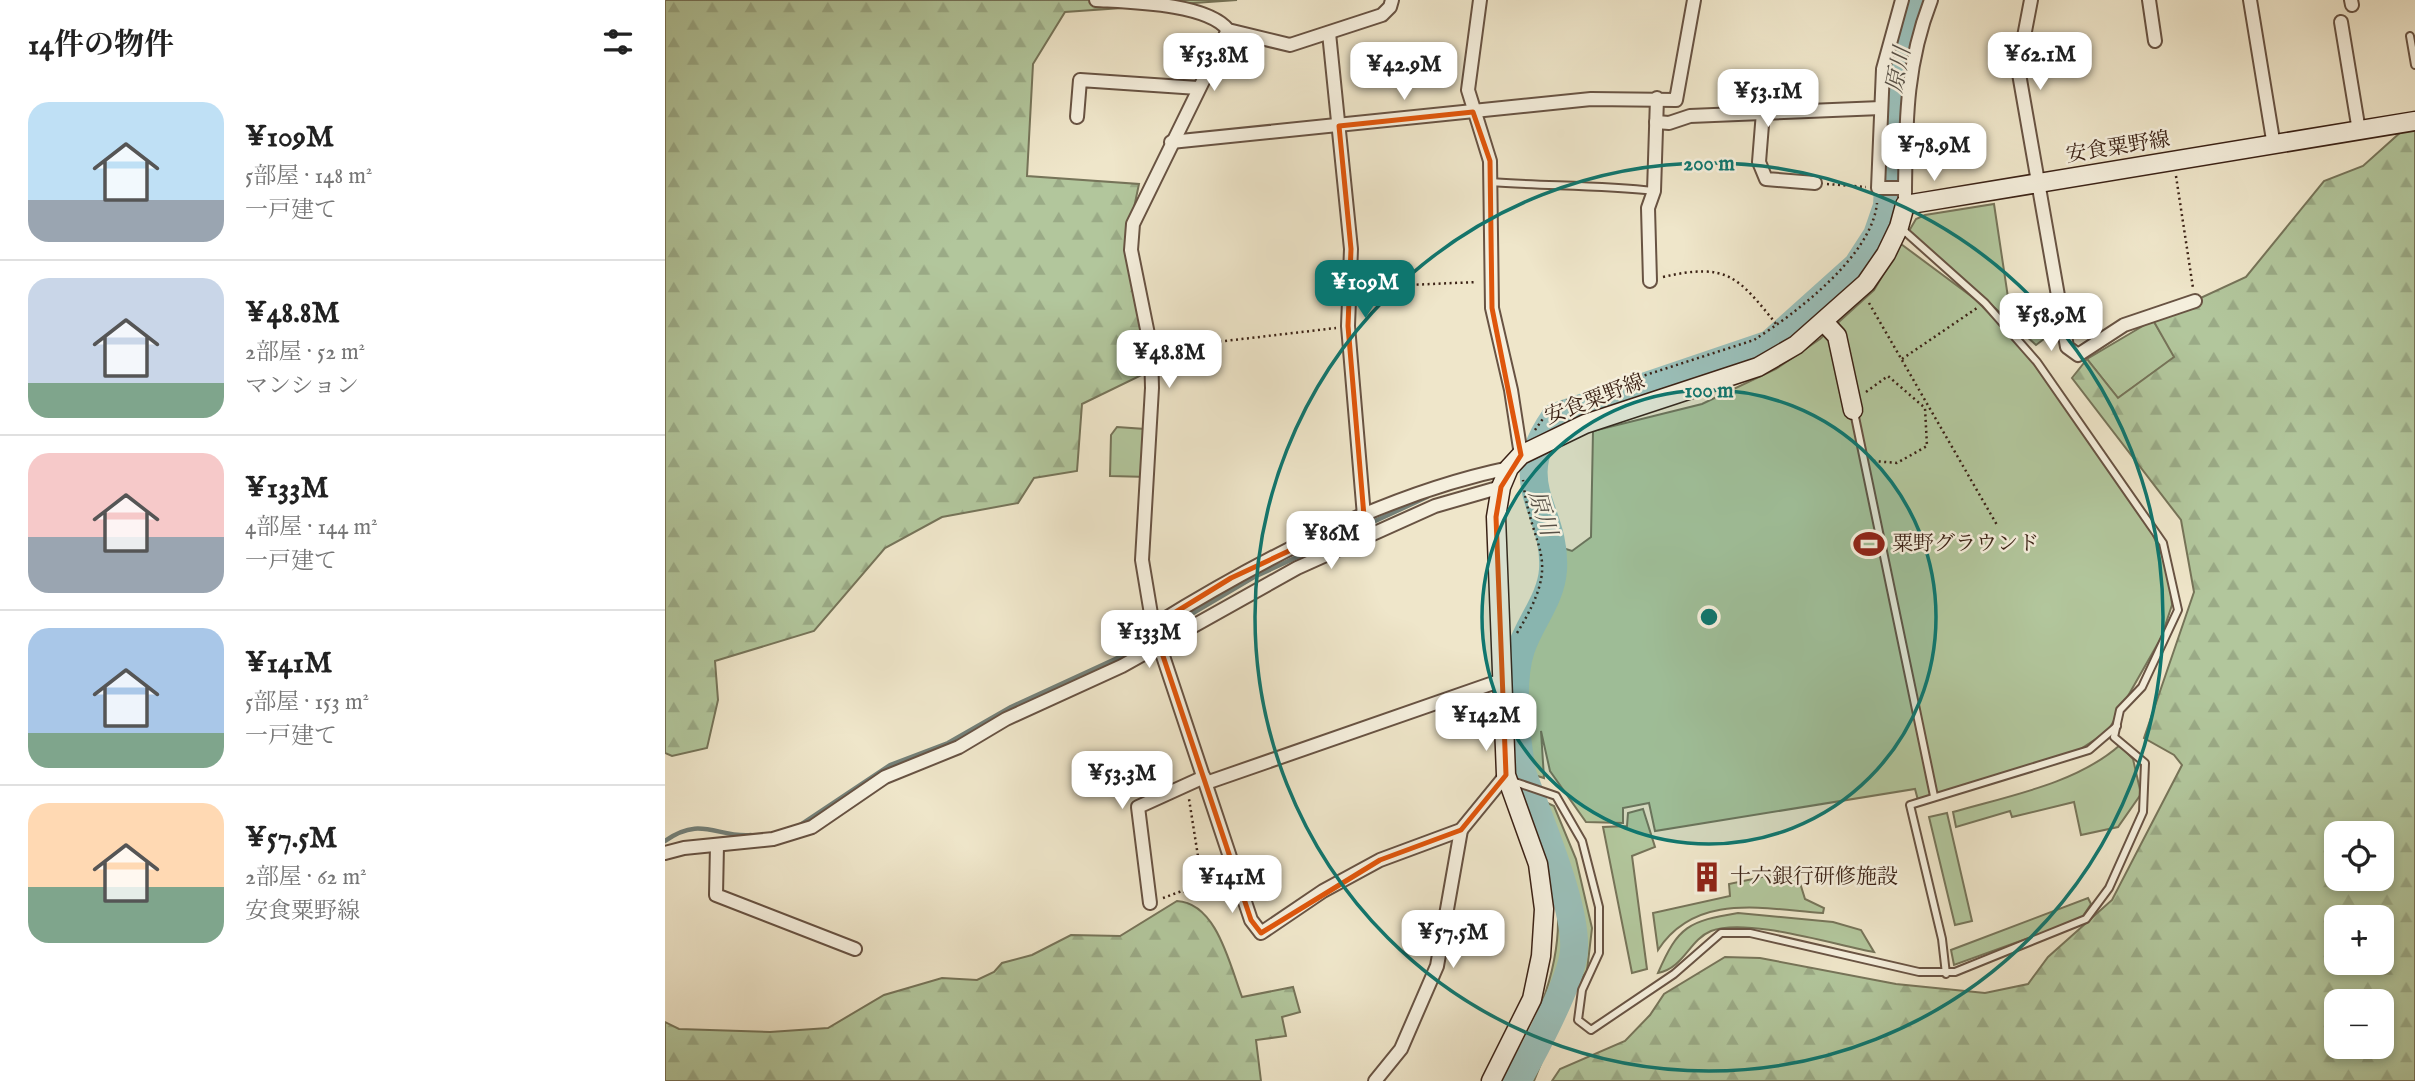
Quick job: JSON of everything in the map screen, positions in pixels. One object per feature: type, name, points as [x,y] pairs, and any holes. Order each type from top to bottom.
[{"type":"main road","name":"安食粟野線","points":[[1520,458],[1585,424],[1758,367],[1796,345],[1861,288],[1886,254],[1899,227],[1903,194],[2039,184],[2415,121]]},
{"type":"main road","points":[[1824,322],[1837,337],[1852,406]]},
{"type":"main road","points":[[1490,1081],[1532,999],[1542,944],[1544,909],[1538,864],[1512,779],[1502,680],[1496,517],[1501,487],[1520,458]]},
{"type":"street","points":[[1096,0],[1192,12],[1222,22],[1228,30],[1290,45],[1382,15],[1390,7],[1392,0]]},
{"type":"street","points":[[1153,626],[1231,578],[1364,516],[1420,492],[1520,458],[1511,390],[1492,308],[1490,182],[1486,140],[1473,112],[1468,90],[1480,0]]},
{"type":"street","points":[[1171,142],[1591,99],[1676,100],[1694,0]]},
{"type":"street","points":[[1902,0],[1883,69],[1880,188],[1903,194],[1908,81],[1931,0]]},
{"type":"street","points":[[2031,0],[2018,68],[2067,346],[2078,355],[2124,325],[2195,301]]},
{"type":"street","points":[[2149,0],[2155,41]]},
{"type":"street","points":[[2250,0],[2274,146]]},
{"type":"street","points":[[2341,22],[2359,131]]},
{"type":"street","points":[[1228,30],[1133,224],[1131,250],[1151,349],[1152,388],[1142,560],[1153,626],[1251,920],[1262,933],[1323,891],[1380,860],[1461,830],[1512,779]]},
{"type":"street","points":[[1329,33],[1352,278],[1348,326],[1364,516]]},
{"type":"street","points":[[1077,117],[1080,80],[1198,88]]},
{"type":"street","points":[[1650,281],[1648,208],[1654,191],[1657,99]]},
{"type":"street","points":[[1656,122],[1690,116],[1881,108]]},
{"type":"street","points":[[1763,112],[1759,162],[1766,178],[1815,183]]},
{"type":"street","points":[[665,853],[773,839],[812,827],[885,777],[958,747],[1006,719],[1122,666],[1297,568],[1435,506],[1501,487]]},
{"type":"street","points":[[1150,903],[1138,807],[1188,784],[1502,680]]},
{"type":"street","points":[[1375,1081],[1401,1049],[1437,966],[1461,830]]},
{"type":"street","points":[[717,845],[716,895],[855,949]]},
{"type":"lane","points":[[2410,37],[2415,65]]},
{"type":"lane","points":[[1490,182],[1546,186],[1603,185],[1654,191]]},
{"type":"lane","points":[[1512,779],[1556,796],[1583,841],[1599,907],[1599,953],[1582,990],[1578,1020],[1591,1030],[1674,974],[1721,933],[1750,933],[1919,972],[1946,974],[2086,919],[2109,888],[2143,812],[2146,772],[2145,763],[2115,737],[2120,710],[2142,687],[2178,610],[2163,543],[2037,362],[1985,303],[1899,227]]},
{"type":"lane","points":[[1852,406],[1934,796]]},
{"type":"lane","points":[[1946,974],[1942,939],[1910,805],[2089,750],[2117,726]]},
{"type":"path","points":[[2174,161],[2195,301]]},
{"type":"path","points":[[1517,433],[1533,434],[1549,410],[1562,402],[1754,340],[1777,325],[1854,254],[1870,229],[1880,188],[1815,183]]},
{"type":"path","points":[[1650,281],[1694,271],[1723,273],[1737,281],[1777,325]]},
{"type":"path","points":[[1352,278],[1408,285],[1490,281]]},
{"type":"path","points":[[1861,288],[1997,524]]},
{"type":"path","points":[[1902,359],[1985,303]]},
{"type":"path","points":[[1151,349],[1348,326]]},
{"type":"path","points":[[1852,406],[1888,376],[1925,408],[1927,446],[1897,463],[1864,460]]},
{"type":"path","points":[[1501,659],[1524,621],[1543,579],[1542,550],[1525,498],[1520,458]]},
{"type":"path","points":[[1150,903],[1182,891],[1193,895],[1203,888],[1188,784]]},
{"type":"highlighted area","points":[[1473,112],[1490,161],[1492,308],[1521,455],[1501,487],[1496,517],[1506,775],[1461,830],[1380,860],[1261,933],[1251,920],[1153,626],[1231,578],[1364,516],[1348,326],[1351,249],[1339,126]]},
{"type":"green space","points":[[665,0],[1237,0],[1065,12],[1033,64],[1027,176],[1139,184],[1128,236],[1150,371],[1082,404],[1077,471],[1034,478],[1018,503],[942,517],[885,548],[814,631],[715,661],[718,700],[707,748],[672,756],[665,753]]},
{"type":"green space","points":[[2415,129],[2415,1081],[1552,1081],[1560,1069],[1625,1041],[1650,1015],[1664,994],[1725,957],[1760,958],[1896,984],[1985,993],[2028,984],[2048,957],[2112,900],[2182,765],[2174,755],[2144,738],[2194,592],[2181,520],[2072,378],[2087,359],[2118,398],[2174,357],[2153,320],[2246,277],[2324,181],[2363,166],[2402,131]]},
{"type":"green space","points":[[1994,204],[2009,304],[2044,339],[2036,345],[1909,231],[1916,219],[1925,215]]},
{"type":"green space","name":"粟野グラウンド","points":[[1901,244],[1975,299],[2022,347],[2149,526],[2169,571],[2172,605],[2161,638],[2108,731],[2070,756],[1919,804],[1915,789],[1655,831],[1649,803],[1623,808],[1623,823],[1586,822],[1550,771],[1541,731],[1544,778],[1518,770],[1511,674],[1521,637],[1555,570],[1551,551],[1563,548],[1572,551],[1591,537],[1593,431],[1702,404],[1776,369],[1820,339],[1874,290]]},
{"type":"green space","points":[[2153,320],[2175,357],[2118,398],[2087,359]]},
{"type":"green space","points":[[1117,427],[1145,429],[1149,477],[1110,476],[1111,435]]},
{"type":"green space","points":[[2120,745],[2133,759],[2141,794],[2118,827],[2081,835],[2074,802],[2012,817],[2010,811],[1956,827],[1953,812],[2062,779],[2083,770]]},
{"type":"green space","points":[[1526,793],[1554,806],[1576,859],[1592,928],[1587,971],[1567,999],[1534,1081],[1505,1081],[1542,1003],[1557,940],[1555,888]]},
{"type":"green space","points":[[1643,809],[1655,847],[1632,856],[1647,969],[1632,973],[1603,827],[1627,826],[1628,813]]},
{"type":"green space","points":[[1947,813],[1972,921],[1955,925],[1929,817]]},
{"type":"green space","points":[[1796,870],[1805,899],[1824,908],[1823,913],[1755,908],[1711,912],[1692,919],[1674,932],[1658,950],[1653,913],[1730,896],[1729,884]]},
{"type":"green space","points":[[2088,898],[2091,904],[2081,919],[1954,965],[1951,950]]},
{"type":"green space","points":[[1177,901],[1191,904],[1212,924],[1227,954],[1242,997],[1293,987],[1300,1012],[1282,1017],[1286,1036],[1256,1040],[1261,1081],[665,1081],[665,1022],[679,1029],[770,1032],[828,1028],[884,995],[942,978],[977,980],[994,972],[1002,963],[1032,955],[1071,935],[1120,936]]},
{"type":"green space","points":[[1738,913],[1833,922],[1861,930],[1874,952],[1768,930],[1726,928],[1703,935],[1674,966],[1658,973],[1672,945],[1687,928],[1708,919]]},
{"type":"waterway","name":"原川","points":[[1517,1081],[1564,987],[1573,958],[1574,940],[1571,917],[1557,865],[1522,772],[1516,727],[1516,677],[1521,649],[1544,601],[1553,570],[1552,548],[1534,479],[1535,461],[1541,441],[1555,417],[1770,344],[1857,266],[1877,235],[1887,206],[1893,87],[1915,0]]},
{"type":"waterway","points":[[1166,629],[1254,577],[1427,497]]},
{"type":"waterway","points":[[800,825],[890,765],[948,743],[1011,707],[1148,644]]},
{"type":"waterway","points":[[665,841],[678,833],[699,828],[751,835]]},
{"type":"place","name":"粟野グラウンド","points":[[1869,544]]},
{"type":"place","name":"十六銀行研修施設","points":[[1707,877]]}]
